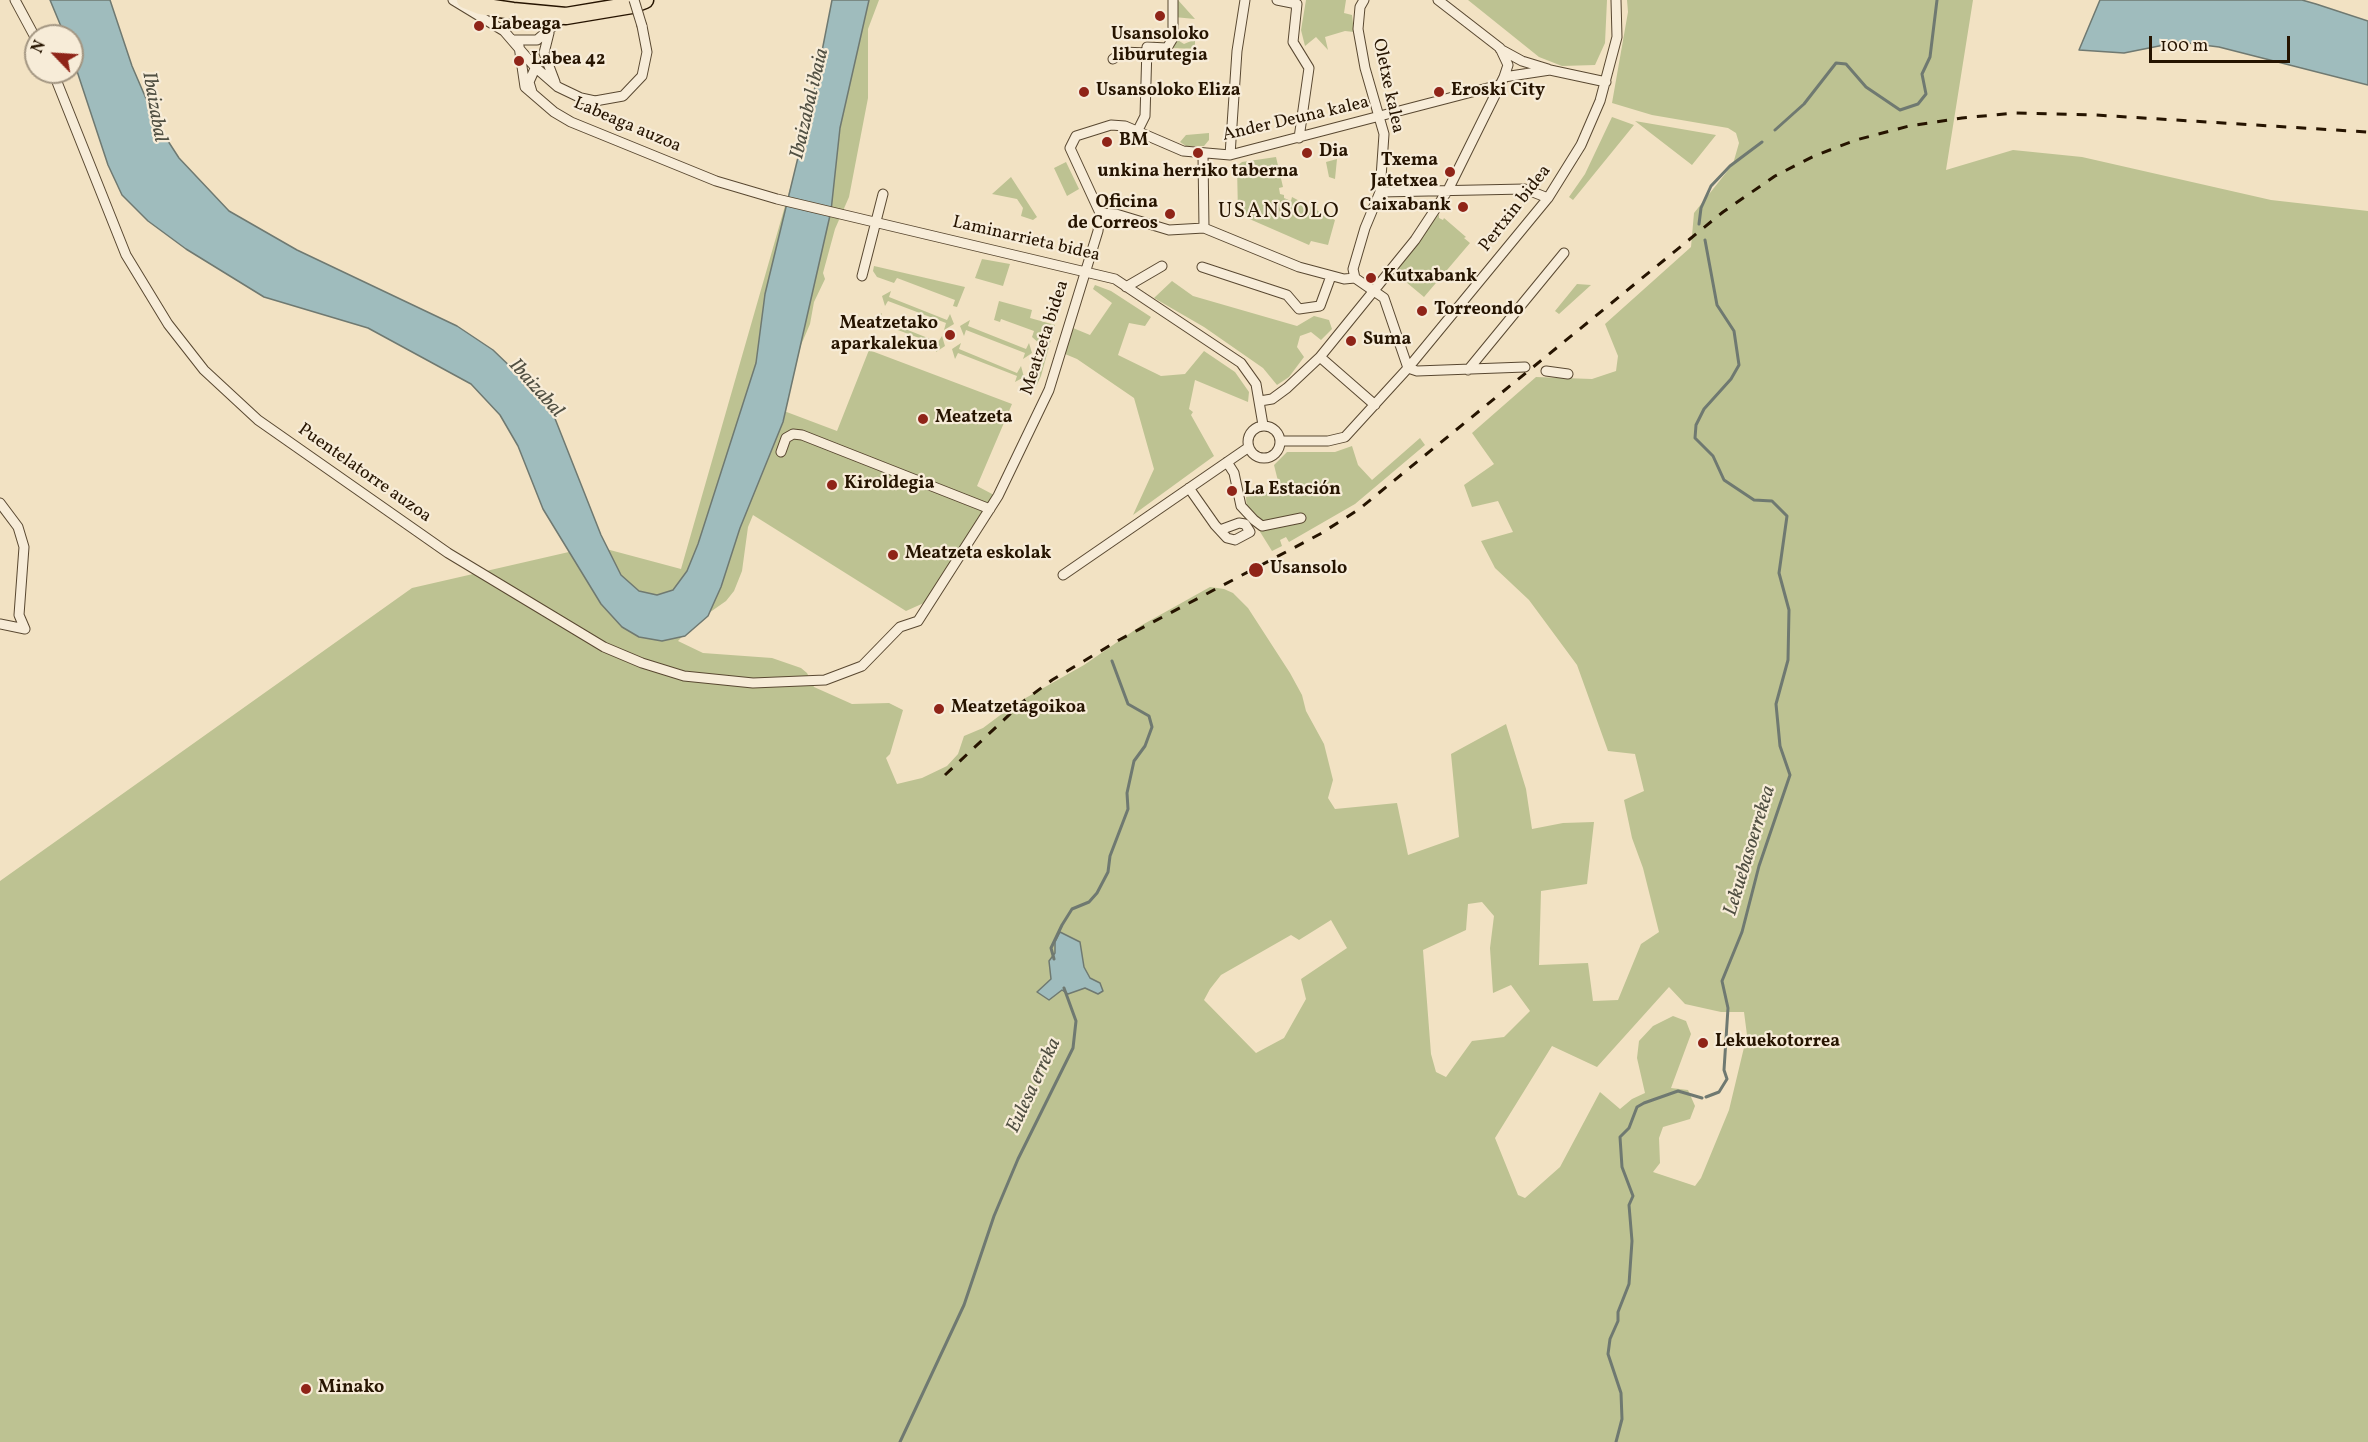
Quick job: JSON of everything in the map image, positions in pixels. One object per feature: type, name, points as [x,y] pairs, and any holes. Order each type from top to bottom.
[{"type":"highway","points":[[465,0],[480,6],[566,16],[645,0]]},
{"type":"highway","points":[[486,1],[513,11]]},
{"type":"street","points":[[15,0],[29,24]]},
{"type":"street","name":"Labeaga auzoa","points":[[453,0],[516,43],[534,69],[558,87],[568,93],[595,101],[623,96],[642,76],[646,62],[646,40],[634,0]]},
{"type":"street","points":[[1113,58],[1122,52],[1167,48],[1173,38],[1173,0]]},
{"type":"street","points":[[1230,155],[1237,51],[1245,0]]},
{"type":"street","points":[[1277,0],[1297,4],[1293,42],[1309,68],[1299,138]]},
{"type":"street","name":"Oletxe kalea","points":[[1355,278],[1353,269],[1365,228],[1380,192],[1384,134],[1365,68],[1358,28],[1360,7],[1364,0]]},
{"type":"street","points":[[1438,0],[1522,66],[1537,72]]},
{"type":"street","name":"Pertxin bidea","points":[[1281,441],[1328,441],[1345,437],[1413,370],[1548,198],[1581,145],[1606,82],[1617,37],[1616,0]]},
{"type":"street","points":[[516,43],[537,40],[549,33],[566,16]]},
{"type":"street","points":[[532,92],[529,82],[544,53],[549,33]]},
{"type":"street","name":"Labeaga auzoa","points":[[516,43],[525,87],[554,112],[571,122],[716,181]]},
{"type":"street","points":[[1137,132],[1145,116],[1147,50]]},
{"type":"street","points":[[1502,51],[1522,61],[1550,70],[1606,82]]},
{"type":"street","points":[[1260,400],[1276,396],[1320,357],[1415,240],[1448,190],[1502,81],[1508,65],[1502,51]]},
{"type":"street","name":"Labeaga auzoa","points":[[544,53],[558,87]]},
{"type":"street","points":[[521,71],[534,69]]},
{"type":"street","name":"Ander Deuna kalea","points":[[1100,213],[1071,148],[1071,142],[1076,136],[1111,124],[1137,132],[1163,145],[1203,155],[1230,155],[1550,70]]},
{"type":"street","name":"Puentelatorre auzoa","points":[[58,84],[126,255],[168,324],[204,370],[258,420],[448,553],[604,647],[642,663],[684,676],[753,683],[831,679]]},
{"type":"street","name":"Ander Deuna kalea","points":[[1203,155],[1204,228]]},
{"type":"street","name":"Laminarrieta bidea","points":[[716,181],[838,214],[1085,273],[1107,276],[1241,363],[1252,375],[1260,400],[1263,425]]},
{"type":"street","points":[[1380,192],[1525,189],[1548,198]]},
{"type":"street","points":[[862,276],[883,194]]},
{"type":"street","points":[[1085,273],[1098,231],[1100,213],[1116,214],[1169,230],[1204,228],[1299,267],[1331,276],[1355,278],[1375,291],[1384,298],[1413,370],[1526,367]]},
{"type":"street","points":[[1468,370],[1564,253]]},
{"type":"street","points":[[1126,287],[1162,266]]},
{"type":"street","points":[[1203,267],[1287,295],[1299,309],[1320,306],[1331,276]]},
{"type":"street","name":"Meatzeta bidea","points":[[831,679],[862,666],[900,627],[918,621],[990,509],[1049,390],[1085,273]]},
{"type":"street","points":[[1320,357],[1375,405]]},
{"type":"street","points":[[1546,371],[1568,374]]},
{"type":"street","points":[[1263,425],[1277,431],[1281,441],[1278,451],[1270,457],[1255,455],[1249,447],[1250,432],[1263,425]]},
{"type":"street","points":[[781,452],[786,438],[793,434],[802,435],[990,509]]},
{"type":"street","points":[[1063,575],[1249,447]]},
{"type":"street","points":[[1227,462],[1234,473],[1241,506],[1254,520],[1262,526],[1301,518]]},
{"type":"street","points":[[1189,488],[1220,530]]},
{"type":"street","points":[[0,503],[18,527],[24,547],[19,615],[25,630],[0,624]]},
{"type":"green space","points":[[844,0],[879,0],[868,29],[868,98],[849,197],[835,229],[823,273],[825,279],[814,302],[810,324],[801,345],[784,411],[837,431],[869,350],[1012,404],[977,486],[994,495],[926,602],[906,611],[753,515],[748,527],[742,571],[734,591],[726,601],[696,622],[678,641],[703,653],[772,658],[801,668],[807,673],[814,687],[852,704],[889,703],[903,710],[890,754],[886,758],[897,784],[922,778],[947,766],[958,754],[964,736],[983,728],[1015,704],[1084,665],[1142,625],[1210,587],[1224,589],[1233,593],[1248,608],[1302,695],[1306,711],[1324,744],[1333,780],[1328,798],[1335,809],[1397,803],[1408,855],[1459,837],[1451,754],[1506,724],[1526,789],[1532,829],[1563,823],[1594,822],[1587,884],[1541,891],[1539,965],[1588,963],[1593,1001],[1618,1000],[1641,944],[1659,932],[1643,868],[1632,838],[1624,800],[1644,791],[1635,754],[1608,751],[1577,665],[1529,600],[1495,568],[1481,541],[1513,532],[1498,501],[1472,507],[1464,485],[1494,464],[1472,433],[1536,377],[1592,379],[1616,371],[1618,356],[1605,324],[1691,247],[1694,213],[1733,164],[1739,143],[1736,133],[1728,128],[1652,115],[1612,103],[1628,12],[1627,0],[1973,0],[1946,170],[2013,150],[2082,157],[2271,200],[2368,211],[2368,1442],[0,1442],[0,881],[412,588],[595,546],[681,569]],"holes":[[[1482,902],[1494,916],[1490,948],[1493,993],[1511,985],[1530,1011],[1504,1037],[1472,1041],[1446,1077],[1436,1072],[1431,1054],[1423,950],[1466,930],[1468,904]],[[1331,920],[1347,948],[1301,979],[1306,999],[1284,1038],[1256,1053],[1204,1000],[1210,989],[1221,975],[1291,935],[1299,940]],[[1669,987],[1685,1004],[1721,1012],[1744,1012],[1747,1035],[1729,1110],[1701,1178],[1695,1186],[1653,1172],[1660,1163],[1659,1138],[1663,1127],[1690,1119],[1695,1106],[1688,1090],[1671,1088],[1691,1034],[1686,1021],[1673,1016],[1653,1026],[1639,1041],[1637,1058],[1645,1093],[1632,1099],[1620,1109],[1600,1092],[1560,1167],[1525,1198],[1518,1195],[1495,1138],[1552,1046],[1597,1067]]]},
{"type":"green space","points":[[1175,0],[1178,0],[1195,19],[1174,17]]},
{"type":"green space","points":[[1306,0],[1346,0],[1344,13],[1352,15],[1354,32],[1345,31],[1325,37],[1328,50],[1316,37],[1305,46],[1301,30]]},
{"type":"green space","points":[[1468,0],[1607,0],[1605,43],[1595,65],[1562,66],[1539,57]]},
{"type":"green space","points":[[1173,29],[1178,29],[1176,39],[1184,44],[1191,41],[1191,30],[1195,30],[1195,49],[1172,48]]},
{"type":"green space","points":[[1612,117],[1634,125],[1573,200],[1569,197],[1585,174]]},
{"type":"green space","points":[[1635,121],[1716,135],[1692,165]]},
{"type":"green space","points":[[1209,133],[1209,140],[1204,146],[1186,146],[1180,142],[1186,135]]},
{"type":"green space","points":[[1276,157],[1283,187],[1279,188],[1280,194],[1291,201],[1292,197],[1335,220],[1328,245],[1311,241],[1309,245],[1238,214],[1237,166],[1242,162]]},
{"type":"green space","points":[[1337,159],[1335,179],[1329,177],[1326,162]]},
{"type":"green space","points":[[1066,162],[1079,189],[1067,196],[1054,168]]},
{"type":"green space","points":[[1011,177],[1037,217],[1033,220],[1021,216],[1023,208],[1017,199],[992,194]]},
{"type":"green space","points":[[1439,214],[1439,218],[1443,220],[1444,218],[1470,243],[1424,297],[1394,272]]},
{"type":"green space","points":[[982,259],[1010,264],[1003,286],[975,278]]},
{"type":"green space","points":[[874,266],[965,287],[957,307],[953,306],[955,300],[897,278],[894,283],[877,277],[873,271]]},
{"type":"green space","points":[[1172,281],[1193,296],[1297,326],[1314,316],[1329,320],[1332,329],[1321,340],[1311,332],[1300,336],[1297,347],[1304,357],[1289,377],[1277,385],[1263,368],[1204,327],[1154,298]]},
{"type":"green space","points":[[1577,284],[1591,285],[1559,314],[1555,311]]},
{"type":"green space","points":[[1095,285],[1111,291],[1151,317],[1145,326],[1129,323],[1118,355],[1161,376],[1185,374],[1204,351],[1235,372],[1249,392],[1248,402],[1195,380],[1189,409],[1193,412],[1191,415],[1214,456],[1133,515],[1154,469],[1134,398],[1077,359],[1065,354],[1073,328],[1090,335],[1112,303],[1093,289]]},
{"type":"green space","points":[[891,291],[889,297],[947,320],[950,314],[954,324],[944,330],[946,323],[888,301],[885,306],[882,296]]},
{"type":"green space","points":[[999,301],[1032,310],[1030,318],[1055,325],[1041,376],[1031,397],[1027,390],[1041,352],[1041,345],[1032,337],[1034,331],[1001,319],[1000,322],[994,320]]},
{"type":"green space","points":[[882,313],[880,319],[938,342],[942,336],[945,346],[936,352],[938,345],[879,323],[876,329],[873,319]]},
{"type":"green space","points":[[970,320],[968,326],[1026,349],[1029,343],[1032,353],[1023,359],[1025,353],[966,330],[964,336],[960,326]]},
{"type":"green space","points":[[961,343],[959,349],[1017,373],[1021,366],[1024,377],[1015,382],[1017,376],[958,353],[955,359],[952,349]]},
{"type":"green space","points":[[1420,438],[1425,445],[1355,504],[1289,542],[1286,537],[1280,540],[1282,546],[1272,551],[1247,511],[1246,497],[1280,489],[1274,465],[1287,452],[1335,452],[1352,446],[1358,465],[1372,480]]},
{"type":"water","name":"Ibaizabal ibaia","points":[[50,0],[110,0],[132,66],[157,124],[179,158],[229,211],[297,250],[457,326],[493,350],[542,397],[554,416],[601,535],[621,575],[639,591],[657,595],[673,590],[687,571],[698,544],[756,363],[765,294],[815,87],[832,0],[869,0],[840,128],[831,211],[783,422],[740,528],[721,587],[708,616],[685,636],[662,641],[639,637],[622,627],[601,604],[543,509],[518,446],[500,415],[471,384],[368,328],[264,297],[186,249],[148,221],[122,195],[108,165],[81,84],[84,84],[84,24],[60,24]]},
{"type":"water","points":[[2100,0],[2302,0],[2316,4],[2368,21],[2368,85],[2219,47],[2179,42],[2124,53],[2079,50]]},
{"type":"water","points":[[1060,932],[1080,942],[1084,967],[1090,978],[1100,983],[1103,991],[1098,994],[1085,988],[1068,994],[1062,990],[1049,1000],[1037,992],[1051,979],[1049,961],[1055,953],[1055,942]]},
{"type":"waterway","name":"Lekuebasoerrekea","points":[[1775,130],[1804,104],[1836,63],[1846,64],[1866,87],[1900,110],[1918,104],[1926,94],[1922,74],[1930,57],[1937,0]]},
{"type":"waterway","name":"Lekuebasoerrekea","points":[[1699,224],[1701,208],[1711,186],[1730,166],[1762,142]]},
{"type":"waterway","name":"Lekuebasoerrekea","points":[[1705,240],[1717,305],[1734,331],[1739,365],[1731,379],[1704,409],[1696,425],[1695,438],[1713,456],[1724,480],[1754,500],[1772,501],[1787,516],[1779,573],[1789,610],[1788,660],[1776,704],[1780,746],[1790,775],[1759,866],[1742,932],[1722,981],[1728,1008],[1724,1070],[1727,1079],[1719,1092],[1706,1097]]},
{"type":"waterway","name":"Eulesa erreka","points":[[1054,959],[1051,948],[1062,925],[1072,909],[1089,902],[1097,893],[1108,872],[1110,856],[1128,809],[1127,793],[1134,761],[1145,746],[1152,727],[1149,716],[1128,704],[1112,661]]},
{"type":"waterway","name":"Eulesa erreka","points":[[900,1442],[964,1305],[994,1216],[1018,1159],[1073,1048],[1076,1021],[1064,988]]},
{"type":"waterway","name":"Lekuebasoerrekea","points":[[1616,1442],[1622,1419],[1621,1393],[1608,1354],[1610,1339],[1618,1321],[1618,1312],[1629,1284],[1632,1241],[1629,1205],[1633,1196],[1622,1167],[1620,1137],[1629,1128],[1637,1107],[1644,1103],[1678,1091],[1702,1098]]},
{"type":"railway","points":[[945,775],[1025,700],[1052,680],[1119,640],[1320,534],[1358,510],[1723,212],[1775,176],[1814,156],[1856,140],[1909,126],[2015,113],[2096,115],[2368,132]]},
{"type":"place","name":"Usansoloko liburutegia","points":[[1160,16]]},
{"type":"place","name":"Labeaga","points":[[479,26]]},
{"type":"place","name":"Labea 42","points":[[519,61]]},
{"type":"place","name":"Usansoloko Eliza","points":[[1084,92]]},
{"type":"place","name":"Eroski City","points":[[1439,92]]},
{"type":"place","name":"BM","points":[[1107,142]]},
{"type":"place","name":"unkina herriko taberna","points":[[1198,153]]},
{"type":"place","name":"Dia","points":[[1307,153]]},
{"type":"place","name":"Txema Jatetxea","points":[[1450,172]]},
{"type":"place","name":"Caixabank","points":[[1463,207]]},
{"type":"place","name":"Oficina de Correos","points":[[1170,214]]},
{"type":"place","name":"Kutxabank","points":[[1371,278]]},
{"type":"place","name":"Torreondo","points":[[1422,311]]},
{"type":"place","name":"Meatzetako aparkalekua","points":[[950,335]]},
{"type":"place","name":"Suma","points":[[1351,341]]},
{"type":"place","name":"Meatzeta","points":[[923,419]]},
{"type":"place","name":"Kiroldegia","points":[[832,485]]},
{"type":"place","name":"La Estación","points":[[1232,491]]},
{"type":"place","name":"Meatzeta eskolak","points":[[893,555]]},
{"type":"place","name":"Usansolo","points":[[1256,570]]},
{"type":"place","name":"Meatzetagoikoa","points":[[939,709]]},
{"type":"place","name":"Lekuekotorrea","points":[[1703,1043]]},
{"type":"place","name":"Minako","points":[[306,1389]]},
{"type":"district","name":"USANSOLO","points":[[1279,213]]},
{"type":"water label","name":"Ibaizabal","points":[[153,107]]},
{"type":"water label","name":"Ibaizabal","points":[[535,389]]}]
